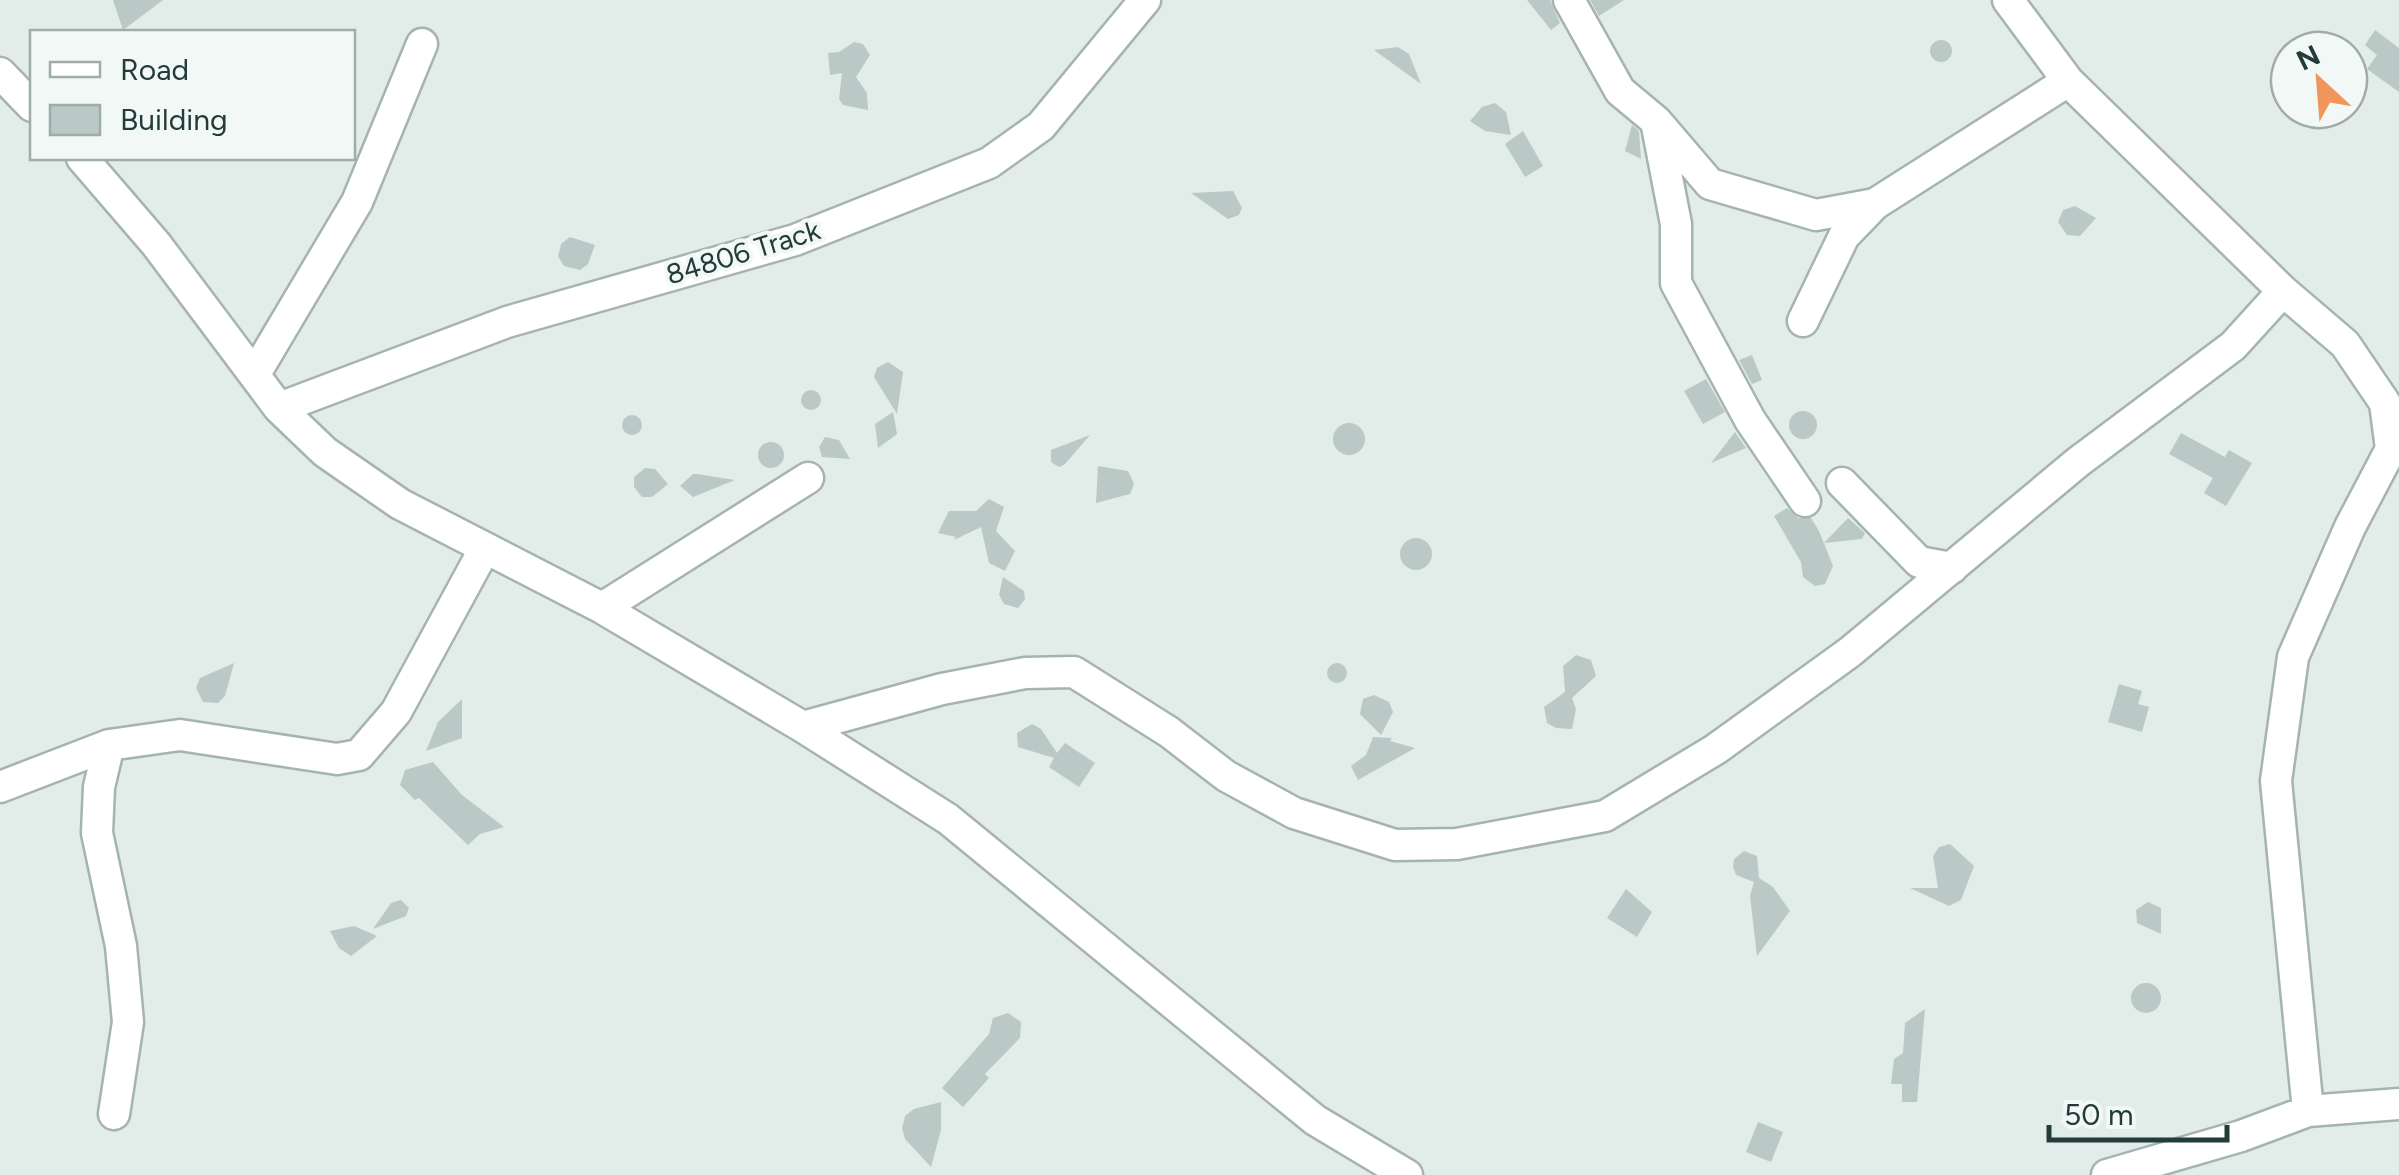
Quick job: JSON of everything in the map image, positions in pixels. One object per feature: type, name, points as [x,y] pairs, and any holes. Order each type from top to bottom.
[{"type":"street","name":"84806 Track","points":[[279,408],[507,322],[795,240],[989,163],[1041,126],[1145,0]]},
{"type":"street","points":[[1568,0],[1620,90],[1656,121],[1710,184],[1816,216],[1875,204]]},
{"type":"street","points":[[2008,0],[2068,82],[2283,291],[2345,344],[2392,394],[2395,452],[2350,526],[2294,657],[2276,781],[2308,1111]]},
{"type":"street","points":[[256,372],[357,202],[422,44]]},
{"type":"street","points":[[0,74],[30,104]]},
{"type":"street","points":[[1803,321],[1844,236],[1875,204],[2068,82]]},
{"type":"street","points":[[1656,121],[1676,224],[1676,283],[1750,420],[1804,501]]},
{"type":"street","points":[[84,160],[256,372],[279,408],[326,452],[400,504],[602,608],[803,727],[948,819],[1315,1120],[1407,1175]]},
{"type":"street","points":[[803,727],[942,688],[1025,672],[1074,672],[1169,732],[1226,776],[1294,813],[1395,845],[1457,844],[1605,816],[1658,787],[1850,652],[2078,462],[2233,346],[2283,291]]},
{"type":"street","points":[[602,608],[808,478]]},
{"type":"street","points":[[1842,483],[1919,562],[1952,568]]},
{"type":"street","points":[[0,787],[109,745],[180,736],[337,759],[359,755],[396,712],[485,548]]},
{"type":"street","points":[[109,745],[99,787],[96,833],[120,946],[128,1022],[114,1114]]},
{"type":"street","points":[[2107,1175],[2241,1136],[2308,1111],[2399,1104]]},
{"type":"building","points":[[113,0],[163,0],[123,30]]},
{"type":"building","points":[[1527,0],[1550,0],[1560,23],[1551,30]]},
{"type":"building","points":[[1590,0],[1624,0],[1599,16]]},
{"type":"building","points":[[2375,30],[2399,48],[2399,92],[2369,70],[2377,55],[2369,48]]},
{"type":"building","points":[[1941,40],[1952,51],[1941,62],[1930,51]]},
{"type":"building","points":[[854,42],[863,44],[870,55],[856,77],[867,93],[868,110],[843,105],[839,99],[842,73],[830,75],[828,53],[839,52]]},
{"type":"building","points":[[1398,47],[1409,54],[1421,84],[1374,50]]},
{"type":"building","points":[[1495,103],[1506,112],[1511,135],[1485,131],[1470,121],[1482,107]]},
{"type":"building","points":[[1632,125],[1639,131],[1641,159],[1625,151]]},
{"type":"building","points":[[1523,131],[1543,166],[1525,177],[1505,144]]},
{"type":"building","points":[[1233,191],[1242,208],[1239,215],[1228,219],[1191,193]]},
{"type":"building","points":[[2075,206],[2096,218],[2080,236],[2067,235],[2058,222],[2063,210]]},
{"type":"building","points":[[570,237],[595,245],[588,264],[580,270],[564,266],[558,256],[561,244]]},
{"type":"building","points":[[1752,355],[1762,380],[1752,384],[1739,360]]},
{"type":"building","points":[[888,362],[903,372],[897,414],[874,377],[877,368]]},
{"type":"building","points":[[1706,379],[1725,412],[1703,424],[1684,391]]},
{"type":"building","points":[[811,390],[821,400],[811,410],[801,400]]},
{"type":"building","points":[[1803,411],[1813,415],[1817,425],[1813,435],[1803,439],[1793,435],[1789,425],[1793,415]]},
{"type":"building","points":[[893,412],[897,434],[878,448],[875,424]]},
{"type":"building","points":[[628,415],[636,415],[642,425],[636,435],[628,435],[622,429],[622,421]]},
{"type":"building","points":[[1349,423],[1360,428],[1365,439],[1360,450],[1349,455],[1338,450],[1333,439],[1338,428]]},
{"type":"building","points":[[1735,432],[1746,448],[1711,463]]},
{"type":"building","points":[[2181,433],[2225,457],[2229,450],[2252,463],[2226,506],[2204,493],[2213,478],[2169,454]]},
{"type":"building","points":[[1090,435],[1065,464],[1059,467],[1051,462],[1051,450]]},
{"type":"building","points":[[825,437],[839,440],[850,459],[822,457],[819,447]]},
{"type":"building","points":[[771,442],[780,446],[784,455],[780,464],[771,468],[762,464],[758,455],[762,446]]},
{"type":"building","points":[[1098,466],[1128,471],[1134,484],[1130,494],[1096,503]]},
{"type":"building","points":[[645,468],[655,469],[668,484],[652,497],[642,497],[634,487],[634,477]]},
{"type":"building","points":[[693,474],[735,480],[693,497],[680,486]]},
{"type":"building","points":[[989,499],[1004,507],[996,531],[1015,551],[1005,571],[989,563],[981,527],[954,540],[956,537],[938,533],[949,511],[976,511]]},
{"type":"building","points":[[1787,508],[1798,518],[1811,518],[1819,531],[1833,566],[1825,584],[1815,586],[1803,577],[1801,562],[1774,516]]},
{"type":"building","points":[[1848,518],[1865,533],[1862,539],[1824,543]]},
{"type":"building","points":[[1416,538],[1428,542],[1432,554],[1428,566],[1416,570],[1404,566],[1400,554],[1404,542]]},
{"type":"building","points":[[1003,577],[1024,591],[1025,599],[1018,608],[1004,604],[999,595]]},
{"type":"building","points":[[1576,655],[1591,660],[1596,676],[1572,698],[1576,709],[1572,729],[1556,728],[1547,723],[1544,707],[1565,692],[1563,666]]},
{"type":"building","points":[[234,663],[225,696],[218,703],[203,702],[196,688],[200,678]]},
{"type":"building","points":[[1337,663],[1347,673],[1337,683],[1327,673]]},
{"type":"building","points":[[2119,684],[2142,691],[2138,704],[2149,707],[2142,732],[2108,722]]},
{"type":"building","points":[[1374,695],[1389,702],[1393,712],[1381,735],[1360,714],[1363,699]]},
{"type":"building","points":[[462,699],[462,738],[426,751],[438,722]]},
{"type":"building","points":[[1032,724],[1041,729],[1057,753],[1065,743],[1095,763],[1079,787],[1049,767],[1054,758],[1018,747],[1017,733]]},
{"type":"building","points":[[1373,737],[1392,738],[1390,741],[1415,748],[1358,780],[1351,766],[1366,755]]},
{"type":"building","points":[[433,762],[462,795],[504,827],[480,834],[468,845],[400,785],[405,770]]},
{"type":"building","points":[[1950,844],[1974,866],[1961,900],[1949,906],[1910,888],[1938,888],[1933,856],[1939,847]]},
{"type":"building","points":[[1744,851],[1757,856],[1759,878],[1773,887],[1790,911],[1757,956],[1750,896],[1754,882],[1736,875],[1733,867],[1734,859]]},
{"type":"building","points":[[1626,889],[1652,912],[1637,937],[1607,918]]},
{"type":"building","points":[[401,900],[409,908],[406,916],[373,929],[391,903]]},
{"type":"building","points":[[2148,902],[2161,908],[2161,934],[2137,923],[2136,910]]},
{"type":"building","points":[[354,926],[377,936],[351,956],[339,948],[330,931]]},
{"type":"building","points":[[2146,983],[2160,992],[2161,998],[2152,1012],[2146,1013],[2132,1004],[2131,998],[2140,984]]},
{"type":"building","points":[[1925,1009],[1917,1102],[1902,1102],[1902,1084],[1891,1084],[1894,1059],[1903,1053],[1905,1023]]},
{"type":"building","points":[[1008,1013],[1021,1022],[1020,1038],[985,1074],[989,1078],[963,1107],[942,1088],[989,1034],[993,1018]]},
{"type":"building","points":[[941,1102],[941,1130],[931,1167],[905,1139],[902,1128],[905,1116],[914,1109]]},
{"type":"building","points":[[1758,1122],[1783,1132],[1771,1162],[1746,1152]]}]
